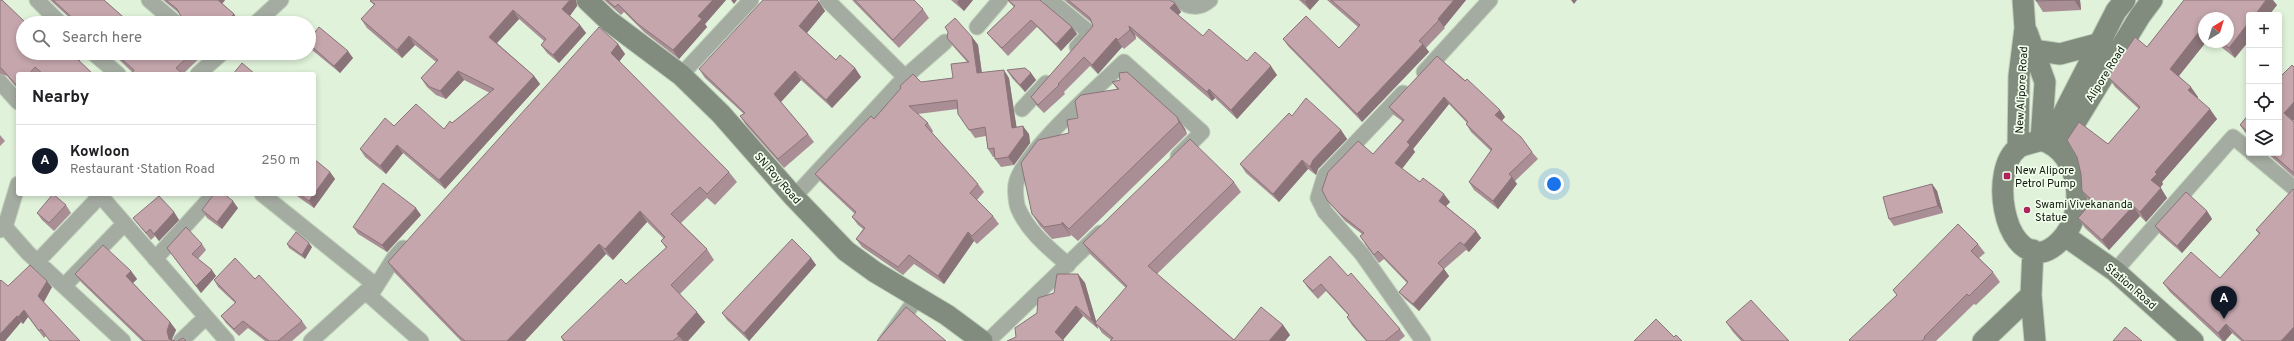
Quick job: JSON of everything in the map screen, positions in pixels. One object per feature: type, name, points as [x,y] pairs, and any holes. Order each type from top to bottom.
[{"type":"street","points":[[37,0],[53,16]]},
{"type":"street","points":[[149,0],[168,16]]},
{"type":"street","points":[[264,16],[281,0]]},
{"type":"street","name":"SN Roy Road","points":[[587,0],[604,27],[681,75],[742,137],[794,197],[846,251],[917,298],[947,315],[982,341]]},
{"type":"street","points":[[681,75],[751,0]]},
{"type":"street","points":[[827,0],[905,77]]},
{"type":"street","points":[[977,27],[1000,0]]},
{"type":"street","points":[[1050,0],[1090,33],[1069,56]]},
{"type":"street","points":[[1179,0],[1188,7],[1204,6],[1210,0]]},
{"type":"street","points":[[1423,341],[1362,254],[1324,212],[1318,198],[1325,175],[1490,0]]},
{"type":"street","points":[[2023,0],[2025,28]]},
{"type":"street","name":"Alipore Road","points":[[2049,144],[2120,5]]},
{"type":"street","name":"Alipore Road","points":[[2049,144],[2146,8]]},
{"type":"street","name":"New Alipore Road","points":[[2025,28],[2045,82],[2049,144]]},
{"type":"street","name":"New Alipore Road","points":[[2018,148],[2019,76],[2025,28]]},
{"type":"street","points":[[794,197],[905,77],[945,42]]},
{"type":"street","points":[[2033,50],[2060,54],[2101,44]]},
{"type":"street","points":[[101,60],[116,72]]},
{"type":"street","points":[[200,72],[211,60]]},
{"type":"street","points":[[1068,265],[1028,228],[1017,207],[1016,184],[1023,168],[1038,147],[1124,62],[1202,132],[1168,166]]},
{"type":"street","points":[[1022,109],[1053,74]]},
{"type":"street","points":[[0,82],[16,100]]},
{"type":"street","points":[[2115,271],[2237,132],[2246,146]]},
{"type":"street","points":[[2049,144],[2073,171],[2077,196],[2073,222],[2066,236],[2054,246],[2043,252],[2033,250],[2020,243],[2005,217],[2002,189],[2008,162],[2018,148],[2049,144]]},
{"type":"street","points":[[2256,156],[2294,188]]},
{"type":"street","points":[[16,189],[2,227],[37,262],[122,341]]},
{"type":"street","points":[[37,262],[98,196]]},
{"type":"street","points":[[100,196],[227,341]]},
{"type":"street","points":[[155,259],[212,196]]},
{"type":"street","points":[[265,196],[379,279]]},
{"type":"street","points":[[988,341],[1112,221]]},
{"type":"street","points":[[64,286],[124,224]]},
{"type":"street","name":"Station Road","points":[[2066,236],[2115,271],[2193,341]]},
{"type":"street","points":[[410,240],[394,258],[379,279],[370,296],[421,341]]},
{"type":"street","points":[[2033,250],[2031,295],[2035,341]]},
{"type":"street","points":[[311,341],[379,279]]},
{"type":"street","points":[[1983,341],[2031,295]]},
{"type":"street","points":[[886,341],[917,298]]},
{"type":"street","points":[[181,341],[206,317]]},
{"type":"building","points":[[0,0],[2,0],[19,16],[16,16],[16,60],[78,60],[91,72],[41,72],[35,67],[31,72],[16,72],[16,85],[0,68]]},
{"type":"building","points":[[53,0],[104,0],[122,16],[70,16]]},
{"type":"building","points":[[166,0],[218,0],[234,14],[232,16],[181,16],[177,9]]},
{"type":"building","points":[[570,0],[562,9],[580,25],[553,55],[541,45],[546,39],[513,10],[489,37],[534,76],[439,180],[397,145],[380,166],[360,149],[385,118],[394,126],[416,104],[444,129],[450,121],[452,123],[494,89],[458,71],[440,91],[430,87],[421,78],[438,60],[409,36],[397,50],[361,19],[375,4],[370,1]]},
{"type":"building","points":[[607,0],[713,0],[698,16],[702,19],[673,50],[638,24],[618,4],[615,7]]},
{"type":"building","points":[[763,0],[817,0],[819,2],[799,26],[836,60],[840,55],[855,68],[826,100],[795,71],[774,94],[808,134],[778,159],[740,116],[745,113],[699,69]]},
{"type":"building","points":[[855,0],[914,0],[923,9],[893,40]]},
{"type":"building","points":[[1008,0],[1040,0],[1072,27],[1056,44],[1031,20],[1002,48],[987,33],[1015,6]]},
{"type":"building","points":[[1068,0],[1170,0],[1175,3],[1170,8],[1203,36],[1209,29],[1247,61],[1255,52],[1271,66],[1231,110],[1209,89],[1207,92],[1129,26],[1130,30],[1118,40],[1116,38],[1092,65],[1084,57],[1058,84],[1059,85],[1038,105],[1031,97],[1093,26],[1090,18]]},
{"type":"building","points":[[1331,0],[1454,0],[1438,19],[1439,20],[1419,41],[1423,44],[1357,114],[1283,39],[1306,16],[1339,48],[1360,25]]},
{"type":"building","points":[[2036,0],[2074,0],[2036,1]]},
{"type":"building","points":[[2184,0],[2266,0],[2257,12],[2246,12],[2246,26],[2234,42],[2234,12],[2198,12],[2198,33],[2170,69],[2191,87],[2188,90],[2210,109],[2155,172],[2157,174],[2151,180],[2161,188],[2140,212],[2133,206],[2102,240],[2078,218],[2093,201],[2082,191],[2081,174],[2077,157],[2067,140],[2079,122],[2108,144],[2140,107],[2108,77],[2135,37],[2147,47]]},
{"type":"building","points":[[955,18],[972,37],[977,73],[1004,70],[1012,128],[1023,126],[1024,135],[1008,157],[995,159],[994,148],[988,149],[985,127],[969,130],[958,114],[957,100],[909,106],[928,123],[925,125],[978,184],[970,193],[993,216],[972,236],[968,232],[938,276],[909,255],[898,267],[856,239],[865,228],[852,217],[856,212],[815,174],[871,116],[874,119],[901,88],[900,86],[913,74],[921,82],[953,78],[951,64],[969,62],[947,38],[948,32],[945,27]]},
{"type":"building","points":[[319,27],[348,51],[334,66],[316,50],[316,31]]},
{"type":"building","points":[[599,27],[618,44],[611,53],[729,172],[707,194],[700,187],[671,214],[707,249],[671,285],[697,312],[677,334],[679,336],[673,341],[565,341],[561,337],[621,279],[626,284],[667,247],[661,241],[665,237],[640,211],[605,249],[599,244],[507,341],[465,341],[388,262]]},
{"type":"building","points":[[1437,56],[1465,81],[1467,79],[1500,110],[1495,115],[1521,137],[1532,152],[1509,174],[1512,177],[1493,201],[1469,182],[1492,149],[1466,124],[1468,122],[1444,97],[1407,142],[1410,145],[1395,163],[1420,182],[1423,178],[1444,194],[1439,201],[1476,231],[1464,245],[1460,242],[1438,263],[1444,269],[1413,304],[1399,292],[1408,282],[1378,251],[1374,255],[1360,236],[1364,233],[1340,214],[1327,200],[1322,190],[1328,172],[1358,141],[1373,154],[1404,120],[1389,107]]},
{"type":"building","points":[[123,60],[185,60],[176,68],[181,72],[132,72],[134,70]]},
{"type":"building","points":[[242,63],[253,72],[235,72]]},
{"type":"building","points":[[2292,65],[2294,67],[2294,102],[2284,113],[2294,122],[2294,173],[2274,156],[2282,156],[2282,75]]},
{"type":"building","points":[[1025,68],[1031,73],[1020,85],[1007,70]]},
{"type":"building","points":[[1127,72],[1177,117],[1179,122],[1069,229],[1062,222],[1062,224],[1044,227],[1032,214],[1021,163],[1038,140],[1069,133],[1067,120],[1078,118],[1075,101],[1081,95],[1119,89],[1112,82],[1120,80],[1119,73]]},
{"type":"building","points":[[1306,98],[1341,130],[1313,160],[1310,167],[1302,160],[1273,194],[1240,164],[1289,113],[1292,116]]},
{"type":"building","points":[[2246,118],[2246,130],[2240,125]]},
{"type":"building","points":[[1190,139],[1234,182],[1148,266],[1234,340],[1261,307],[1283,325],[1269,341],[1110,341],[1113,338],[1095,323],[1127,286],[1083,243]]},
{"type":"building","points":[[316,161],[330,172],[316,191]]},
{"type":"building","points":[[383,183],[416,208],[382,245],[353,227]]},
{"type":"building","points":[[1932,184],[1938,206],[1889,219],[1883,197]]},
{"type":"building","points":[[2293,189],[2294,327],[2281,341],[2244,341],[2226,324],[2218,333],[2163,283],[2191,252],[2220,278],[2260,233],[2256,230]]},
{"type":"building","points":[[2186,192],[2207,211],[2177,246],[2155,226]]},
{"type":"building","points":[[51,196],[55,196],[66,205],[49,223],[37,213]]},
{"type":"building","points":[[159,196],[174,212],[154,234],[150,229],[146,233],[133,218]]},
{"type":"building","points":[[212,196],[227,196],[233,201],[217,222],[202,210]]},
{"type":"building","points":[[302,196],[313,196],[309,201]]},
{"type":"building","points":[[1958,224],[1978,244],[1971,251],[1993,272],[1969,296],[1967,294],[1924,337],[1925,338],[1922,341],[1850,341],[1849,340],[1897,295],[1893,290]]},
{"type":"building","points":[[186,227],[202,244],[192,254],[212,270],[196,286],[167,248]]},
{"type":"building","points":[[296,232],[309,243],[302,255],[287,244]]},
{"type":"building","points":[[792,239],[811,258],[744,333],[722,313]]},
{"type":"building","points":[[103,245],[131,271],[126,276],[170,322],[167,331],[169,339],[175,341],[145,341],[75,274]]},
{"type":"building","points":[[1330,256],[1348,276],[1351,273],[1400,329],[1385,341],[1367,341],[1347,317],[1349,315],[1321,284],[1313,291],[1303,281]]},
{"type":"building","points":[[235,258],[255,279],[259,275],[302,321],[278,341],[269,341],[243,321],[234,329],[221,316],[236,302],[214,280]]},
{"type":"building","points":[[30,265],[47,281],[38,296],[80,341],[50,341],[41,329],[39,331],[24,310],[0,334],[0,281],[1,280],[8,286]]},
{"type":"building","points":[[1057,274],[1078,274],[1092,320],[1076,306],[1055,332],[1064,341],[1007,341],[1016,337],[1015,328],[1037,313],[1038,298],[1054,293]]},
{"type":"building","points":[[1751,300],[1789,341],[1744,341],[1726,322]]},
{"type":"building","points":[[906,307],[946,341],[877,341]]},
{"type":"building","points":[[1656,319],[1674,337],[1676,335],[1682,341],[1634,341]]},
{"type":"building","points":[[2125,327],[2142,341],[2113,341]]},
{"type":"building","points":[[183,338],[186,341],[178,341]]},
{"type":"place","name":"New Alipore Petrol Pump","points":[[2007,176]]},
{"type":"place","name":"Swami Vivekananda Statue","points":[[2027,210]]},
{"type":"place","name":"Kowloon","points":[[2224,319]]}]
